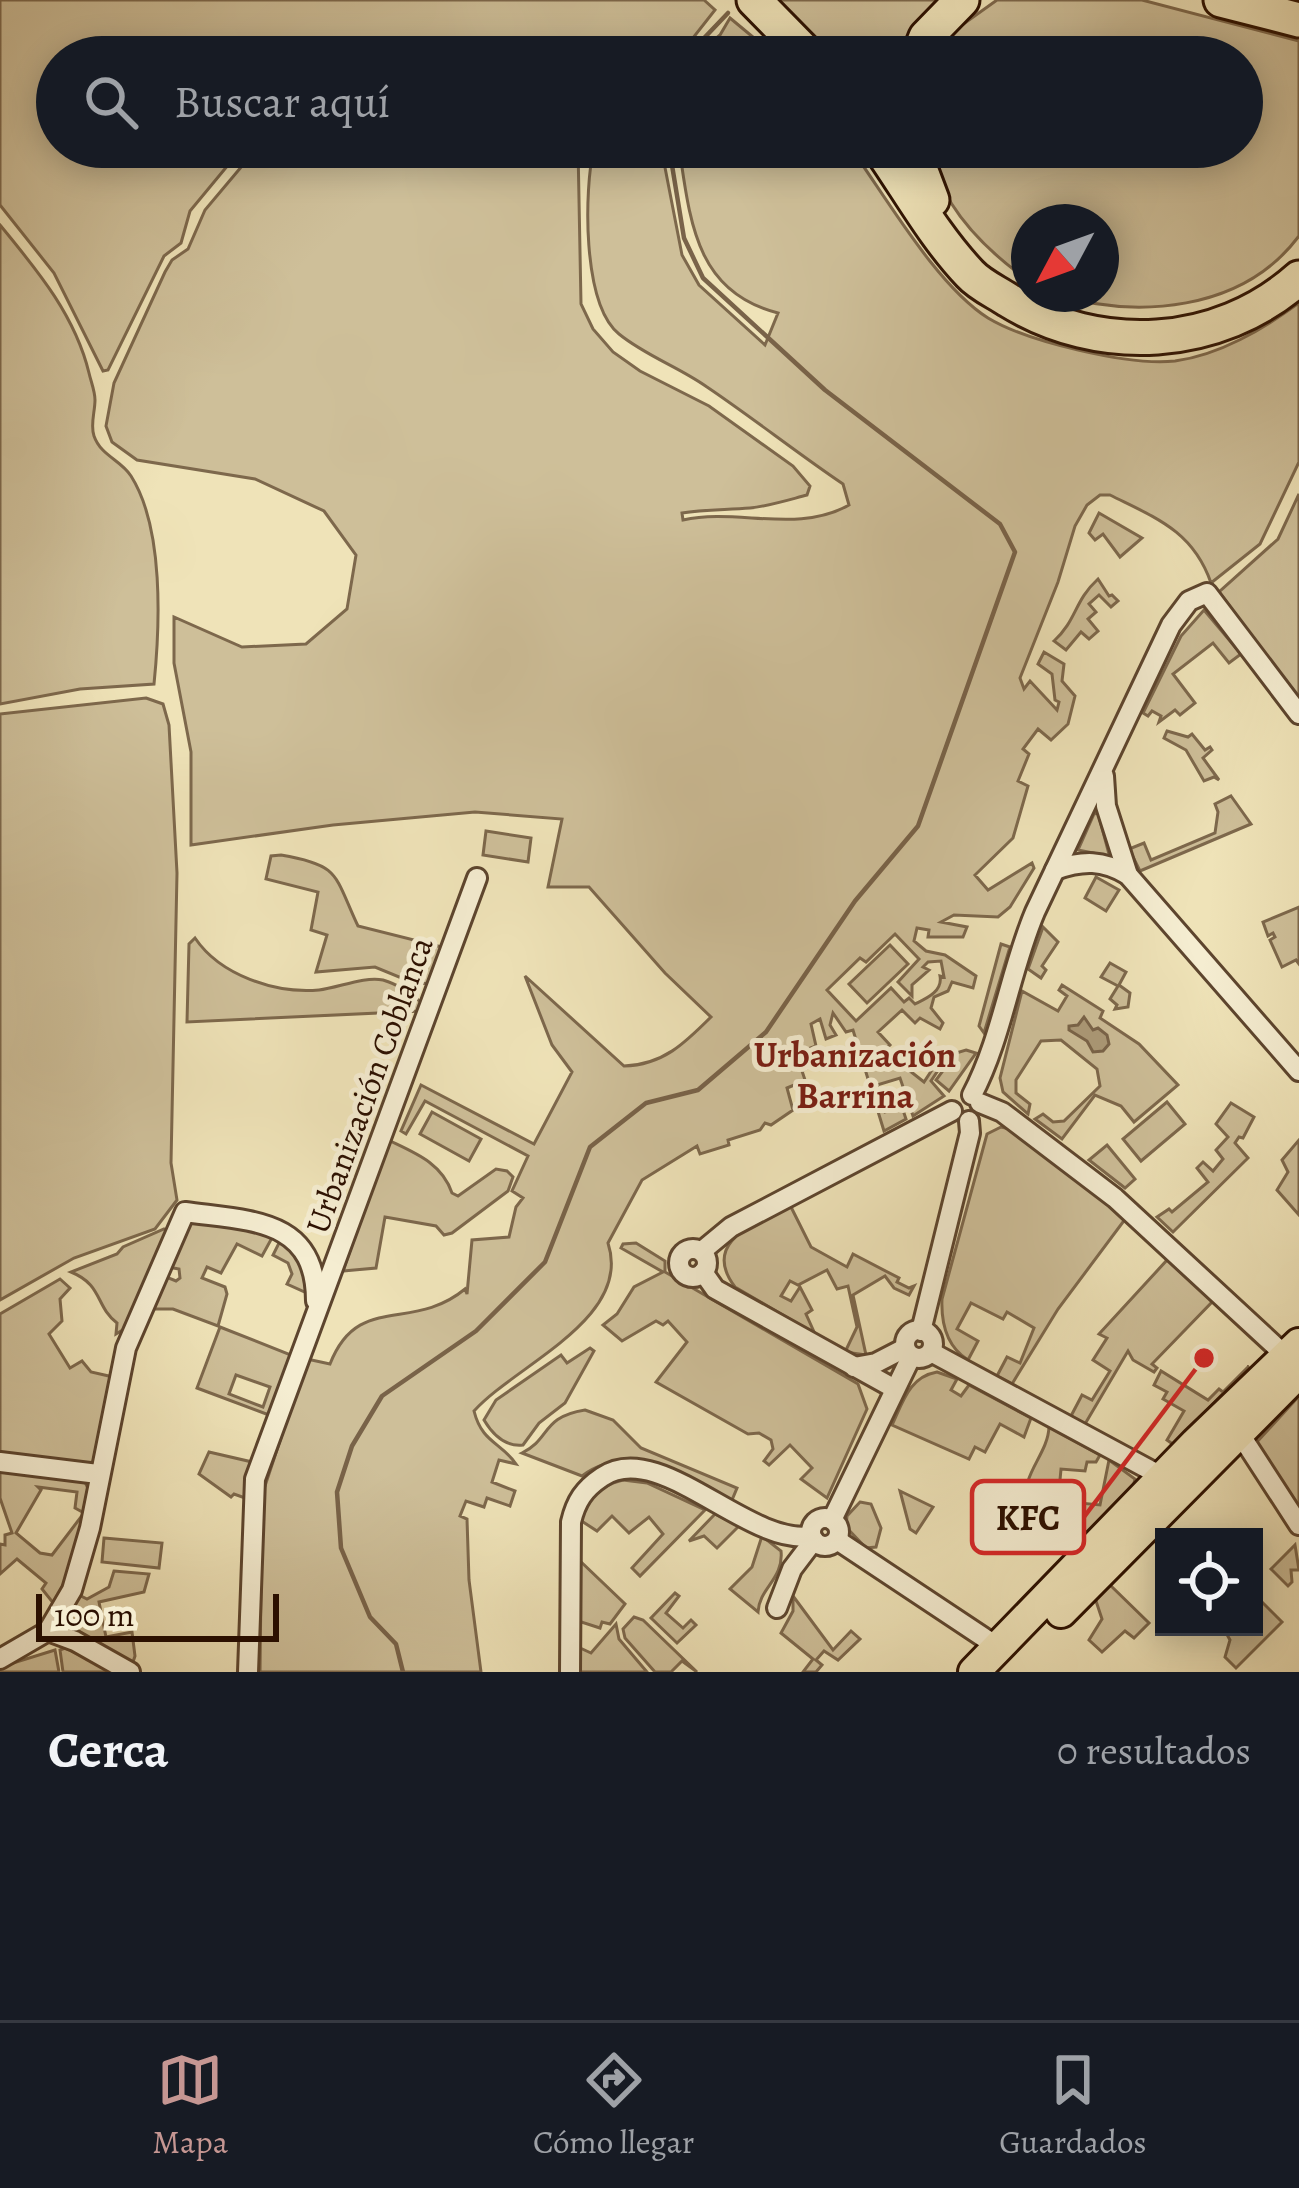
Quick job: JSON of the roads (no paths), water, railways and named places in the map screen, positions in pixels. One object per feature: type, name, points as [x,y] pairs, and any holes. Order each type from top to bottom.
[{"type":"highway","points":[[754,0],[789,36]]},
{"type":"highway","points":[[927,36],[962,0]]},
{"type":"highway","points":[[1221,0],[1299,20]]},
{"type":"highway","points":[[1274,0],[1299,8]]},
{"type":"highway","points":[[893,168],[973,278],[1044,322],[1124,339],[1199,331],[1252,311],[1299,278]]},
{"type":"highway","points":[[919,168],[929,196],[966,248],[1026,297],[1096,320],[1157,326],[1196,320],[1248,302],[1299,265]]},
{"type":"main road","points":[[974,1672],[1000,1659],[1238,1431],[1295,1358]]},
{"type":"main road","points":[[1000,1659],[1163,1477],[1295,1358]]},
{"type":"street","points":[[976,1099],[1021,946],[1175,617],[1195,596],[1207,593],[1299,714]]},
{"type":"street","points":[[1104,772],[1106,806],[1128,875],[1299,1071]]},
{"type":"street","points":[[1055,870],[1077,862],[1100,863],[1128,875]]},
{"type":"street","name":"Urbanización Coblanca","points":[[248,1672],[255,1480],[477,878]]},
{"type":"street","points":[[854,1367],[916,1352],[933,1341],[921,1331],[970,1133],[958,1095],[1002,1112],[1115,1198],[1295,1358]]},
{"type":"street","points":[[895,1389],[715,1289],[703,1272],[707,1259],[702,1251],[731,1227],[961,1116]]},
{"type":"street","name":"Urbanización Coblanca","points":[[48,1630],[72,1590],[90,1528],[126,1348],[184,1212],[261,1224],[301,1243],[311,1262],[316,1312]]},
{"type":"street","points":[[832,1520],[916,1352]]},
{"type":"street","points":[[916,1352],[1163,1477]]},
{"type":"street","points":[[1238,1431],[1299,1525]]},
{"type":"street","points":[[0,1462],[98,1474]]},
{"type":"street","points":[[570,1672],[571,1522],[579,1498],[610,1472],[625,1468],[656,1473],[761,1526],[813,1538],[828,1546],[837,1540],[839,1528],[832,1520],[821,1518],[812,1524],[813,1538],[792,1569],[777,1607]]},
{"type":"street","points":[[837,1540],[1000,1659]]},
{"type":"street","points":[[0,1659],[48,1630],[130,1672]]},
{"type":"waterway","points":[[706,36],[728,13]]},
{"type":"waterway","points":[[403,1672],[396,1644],[370,1617],[341,1548],[337,1492],[352,1446],[382,1396],[476,1331],[545,1262],[590,1147],[646,1103],[698,1090],[766,1032],[855,901],[918,826],[1015,552],[1000,524],[825,390],[703,278],[684,238],[672,168]]},
{"type":"place","name":"KFC","points":[[1204,1358]]},
{"type":"district","name":"Urbanización Barrina","points":[[855,1074]]}]
